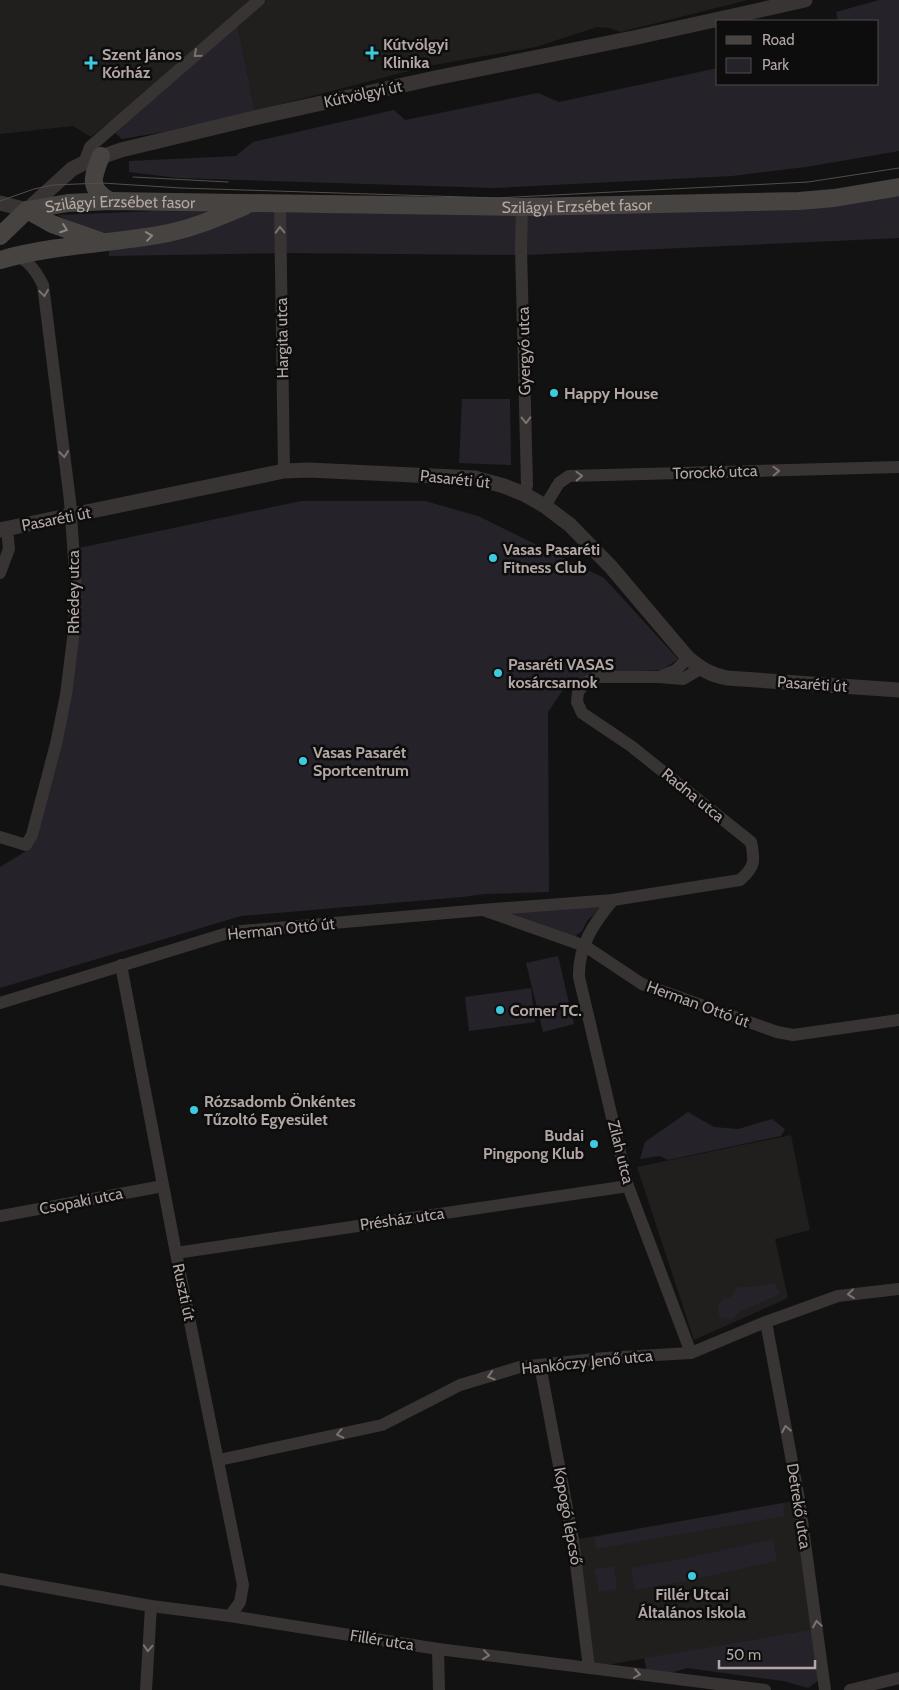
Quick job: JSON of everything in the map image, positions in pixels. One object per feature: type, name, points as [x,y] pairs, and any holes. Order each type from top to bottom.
[{"type":"main road","points":[[101,156],[93,176],[94,183],[100,196],[110,201]]},
{"type":"main road","name":"Szilágyi Erzsébet fasor","points":[[0,236],[27,210],[68,203],[110,201],[522,207],[799,201],[834,198],[899,188]]},
{"type":"main road","name":"Szilágyi Erzsébet fasor","points":[[8,257],[159,235],[194,227],[252,203]]},
{"type":"main road","points":[[27,210],[52,224],[103,242]]},
{"type":"street","points":[[84,163],[90,147],[259,0]]},
{"type":"street","name":"Kútvölgyi út","points":[[27,210],[59,180],[84,163],[101,156],[254,118],[805,0]]},
{"type":"street","points":[[0,203],[27,210]]},
{"type":"street","name":"Hargita utca","points":[[280,204],[284,471]]},
{"type":"street","name":"Gyergyó utca","points":[[522,207],[521,249],[527,485],[524,494]]},
{"type":"street","name":"Rhédey utca","points":[[0,837],[26,845],[32,835],[56,744],[66,694],[74,630],[76,588],[70,517],[43,285],[35,270],[27,261],[8,257]]},
{"type":"street","name":"Torockó utca","points":[[546,506],[559,484],[569,476],[899,467]]},
{"type":"street","name":"Pasaréti út","points":[[3,530],[284,471],[309,470],[450,476],[490,481],[524,494],[546,506],[570,525],[605,561],[688,658],[700,669],[727,678],[899,690]]},
{"type":"street","points":[[0,573],[9,549],[3,530]]},
{"type":"street","name":"Radna utca","points":[[659,677],[676,670],[688,658]]},
{"type":"street","name":"Radna utca","points":[[555,904],[613,900],[740,880],[753,865],[754,855],[751,842],[631,746],[582,712],[577,702],[578,692],[586,682],[596,678],[659,677],[683,679],[700,669]]},
{"type":"street","points":[[585,946],[595,922],[613,900]]},
{"type":"street","name":"Herman Ottó út","points":[[0,1003],[231,932],[555,904]]},
{"type":"street","name":"Herman Ottó út","points":[[481,910],[585,946],[642,984],[777,1032],[793,1035],[899,1020]]},
{"type":"street","name":"Zilah utca","points":[[585,946],[580,956],[579,976],[628,1186],[691,1353]]},
{"type":"street","name":"Ruszti út","points":[[121,965],[162,1186],[243,1585],[240,1602],[230,1616]]},
{"type":"street","name":"Csopaki utca","points":[[0,1216],[162,1186]]},
{"type":"street","name":"Présház utca","points":[[176,1253],[628,1186]]},
{"type":"street","name":"Hankóczy Jenő utca","points":[[219,1460],[382,1425],[460,1385],[520,1367],[605,1358],[691,1353],[766,1322],[838,1296],[899,1289]]},
{"type":"street","name":"Detrekő utca","points":[[766,1322],[798,1499],[825,1690]]},
{"type":"street","name":"Kopogó lépcső","points":[[540,1365],[573,1540],[589,1668]]},
{"type":"street","name":"Fillér utca","points":[[0,1579],[151,1606],[230,1616],[438,1649],[765,1690]]},
{"type":"street","points":[[146,1690],[151,1606]]},
{"type":"street","points":[[438,1649],[440,1690]]},
{"type":"street","points":[[850,1690],[899,1678]]},
{"type":"shaded area","name":"Szent János Kórház","points":[[0,0],[254,0],[138,100],[91,137],[73,126],[0,134]]},
{"type":"shaded area","name":"Kútvölgyi Klinika","points":[[266,0],[748,0],[621,32],[597,27],[536,47],[428,66],[255,111],[237,23]]},
{"type":"shaded area","points":[[791,1135],[810,1230],[775,1239],[788,1298],[694,1340],[637,1167]]},
{"type":"shaded area","name":"Fillér Utcai Általános Iskola","points":[[794,1501],[815,1629],[589,1668],[573,1540]]},
{"type":"green space","points":[[879,0],[899,0],[899,151],[806,167],[732,176],[495,188],[178,178],[129,172],[129,161],[236,156],[253,142],[394,110],[405,120],[538,93],[559,102],[716,68],[716,85],[879,85],[879,20],[838,20],[836,12]]},
{"type":"green space","points":[[237,23],[255,111],[163,132],[122,139],[115,133]]},
{"type":"green space","points":[[899,191],[899,238],[525,255],[285,253],[109,256],[108,237],[57,215],[156,211],[512,215]]},
{"type":"green space","points":[[462,399],[510,399],[511,465],[459,463]]},
{"type":"green space","name":"Vasas Pasarét Sportcentrum","points":[[301,501],[425,501],[478,516],[604,578],[678,659],[662,670],[596,673],[567,684],[548,712],[549,892],[485,894],[241,916],[0,988],[0,867],[28,850],[79,628],[82,587],[79,548]]},
{"type":"green space","points":[[602,906],[587,921],[582,931],[574,937],[510,913]]},
{"type":"green space","name":"Corner TC.","points":[[558,956],[574,1024],[543,1032],[526,963]]},
{"type":"green space","name":"Corner TC.","points":[[531,988],[535,1022],[469,1031],[465,997]]},
{"type":"green space","points":[[688,1112],[714,1127],[738,1129],[772,1119],[785,1129],[781,1136],[668,1160],[660,1156],[640,1159],[645,1142]]},
{"type":"green space","points":[[775,1283],[780,1294],[739,1312],[731,1320],[719,1317],[718,1305],[723,1299],[731,1297],[734,1290],[740,1287],[754,1287]]},
{"type":"green space","points":[[783,1503],[785,1516],[596,1549],[594,1537]]},
{"type":"green space","points":[[773,1539],[777,1561],[635,1590],[631,1568]]},
{"type":"green space","points":[[614,1566],[617,1589],[599,1592],[594,1569]]},
{"type":"green space","points":[[815,1629],[822,1678],[808,1688],[783,1681],[687,1668],[668,1674],[647,1673],[644,1658]]},
{"type":"tram line","points":[[0,201],[34,189],[53,185],[102,183],[181,188],[496,198],[808,182],[899,168]]},
{"type":"tram line","points":[[133,177],[228,182]]},
{"type":"place","name":"Kútvölgyi Klinika","points":[[372,53]]},
{"type":"place","name":"Szent János Kórház","points":[[91,63]]},
{"type":"place","name":"Happy House","points":[[554,393]]},
{"type":"place","name":"Vasas Pasaréti Fitness Club","points":[[493,558]]},
{"type":"place","name":"Pasaréti VASAS kosárcsarnok","points":[[498,673]]},
{"type":"place","name":"Vasas Pasarét Sportcentrum","points":[[303,761]]},
{"type":"place","name":"Corner TC.","points":[[500,1010]]},
{"type":"place","name":"Rózsadomb Önkéntes Tűzoltó Egyesület","points":[[194,1110]]},
{"type":"place","name":"Budai Pingpong Klub","points":[[594,1144]]},
{"type":"place","name":"Fillér Utcai Általános Iskola","points":[[692,1576]]}]
